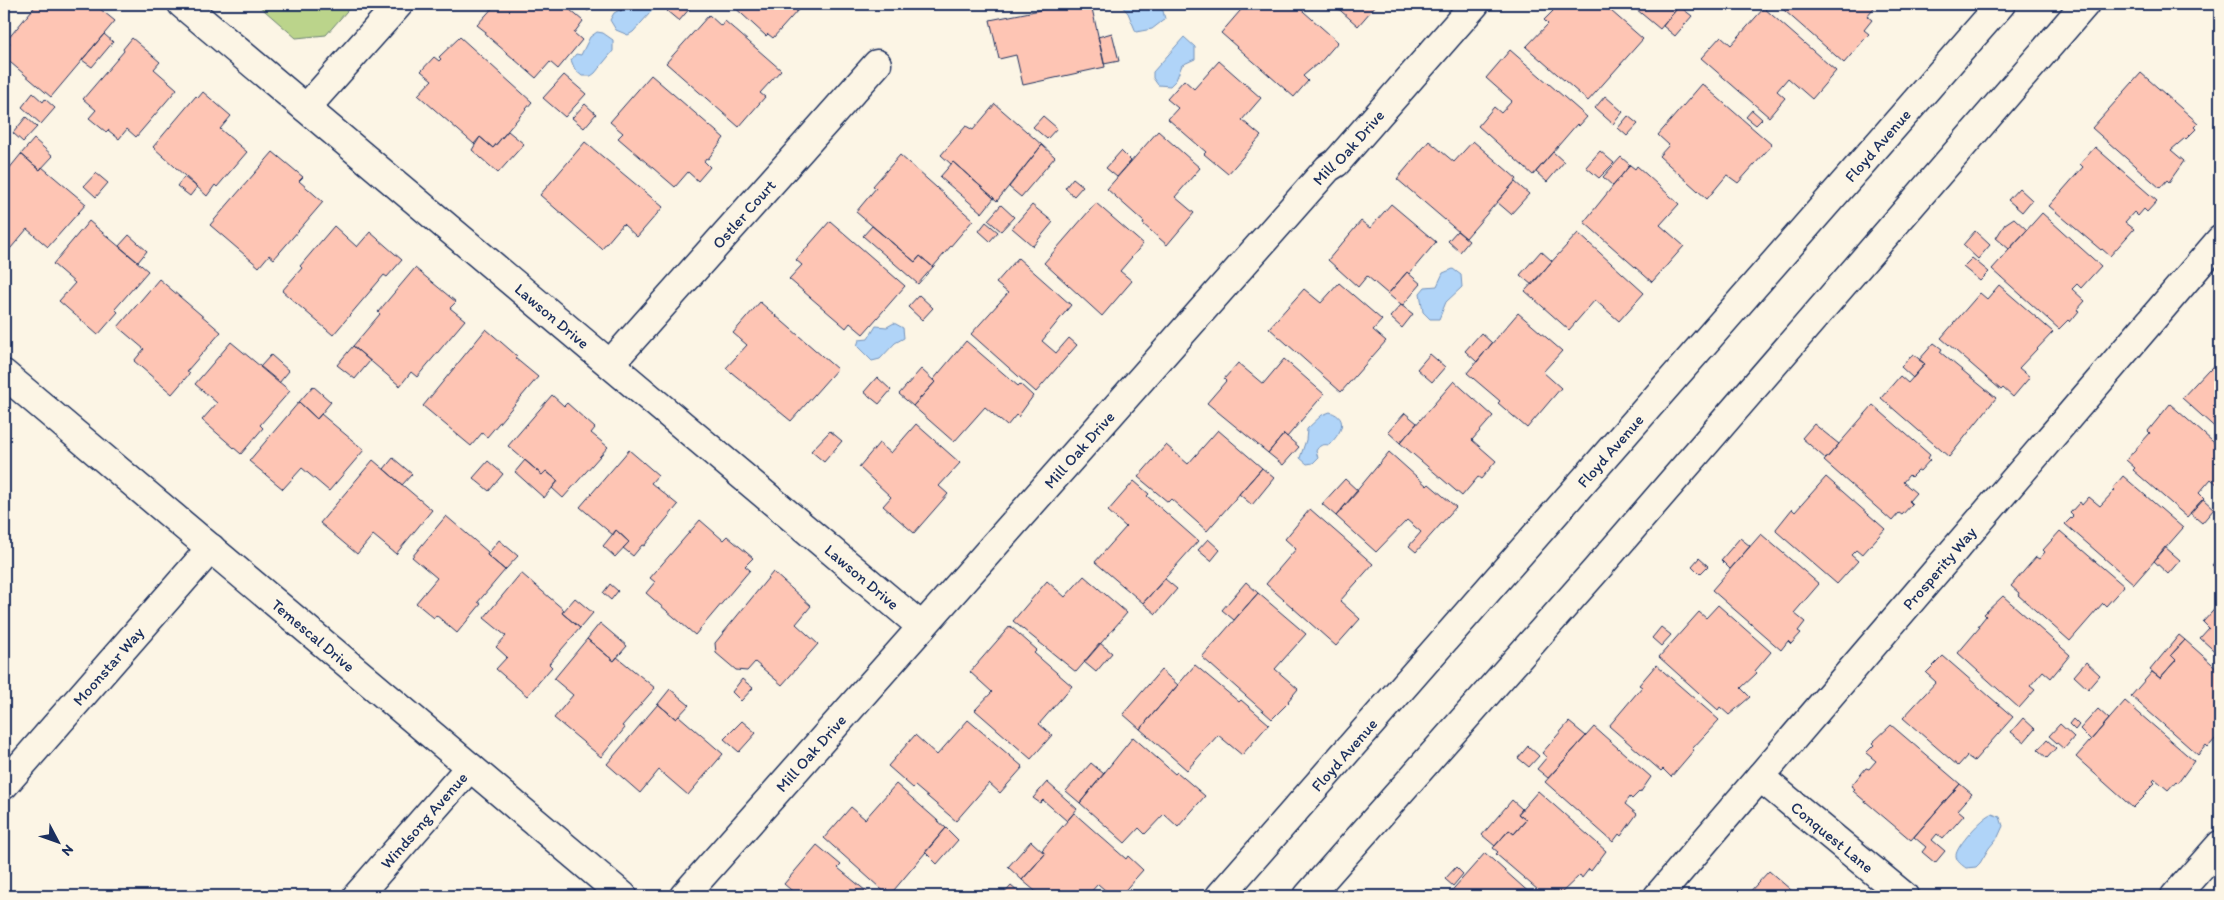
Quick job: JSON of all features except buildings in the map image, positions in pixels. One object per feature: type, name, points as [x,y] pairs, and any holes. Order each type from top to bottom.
[{"type":"street","name":"Lawson Drive","points":[[182,4],[922,627]]},
{"type":"street","points":[[306,108],[399,4]]},
{"type":"street","name":"Mill Oak Drive","points":[[684,896],[1475,4]]},
{"type":"street","name":"Floyd Avenue","points":[[1220,896],[2001,4]]},
{"type":"street","points":[[1308,896],[1596,570],[2085,4]]},
{"type":"street","name":"Ostler Court","points":[[610,364],[877,64]]},
{"type":"street","name":"Prosperity Way","points":[[1658,896],[2220,240]]},
{"type":"street","name":"Temescal Drive","points":[[4,374],[623,896]]},
{"type":"street","name":"Moonstar Way","points":[[4,785],[210,548]]},
{"type":"street","name":"Windsong Avenue","points":[[357,896],[470,767]]},
{"type":"street","name":"Conquest Lane","points":[[1760,777],[1904,896]]},
{"type":"street","points":[[2175,896],[2220,845]]},
{"type":"green space","points":[[257,4],[353,4],[326,35],[296,38]]},
{"type":"water","points":[[630,4],[658,4],[633,32],[628,35],[616,30],[610,20],[614,13]]},
{"type":"water","points":[[1120,4],[1157,4],[1163,11],[1165,19],[1152,29],[1136,32],[1128,13]]},
{"type":"water","points":[[597,32],[603,33],[613,40],[613,51],[595,73],[591,76],[582,76],[575,70],[571,60],[576,54],[581,55],[590,37]]},
{"type":"water","points":[[1184,37],[1195,47],[1195,59],[1182,65],[1176,80],[1170,86],[1158,85],[1153,78],[1153,72]]},
{"type":"water","points":[[1453,269],[1461,275],[1462,287],[1446,302],[1439,319],[1430,319],[1423,312],[1420,293],[1425,287],[1437,286],[1443,273]]},
{"type":"water","points":[[894,323],[903,328],[904,338],[895,343],[880,359],[872,361],[857,346],[859,340],[868,339],[876,326],[887,327]]},
{"type":"water","points":[[1330,412],[1336,415],[1342,423],[1339,432],[1329,445],[1318,447],[1316,451],[1318,458],[1313,463],[1307,464],[1300,458],[1306,440],[1307,429],[1322,415]]},
{"type":"water","points":[[1992,814],[2000,817],[2003,826],[1998,837],[1976,867],[1966,868],[1957,860],[1957,852],[1971,832]]}]
